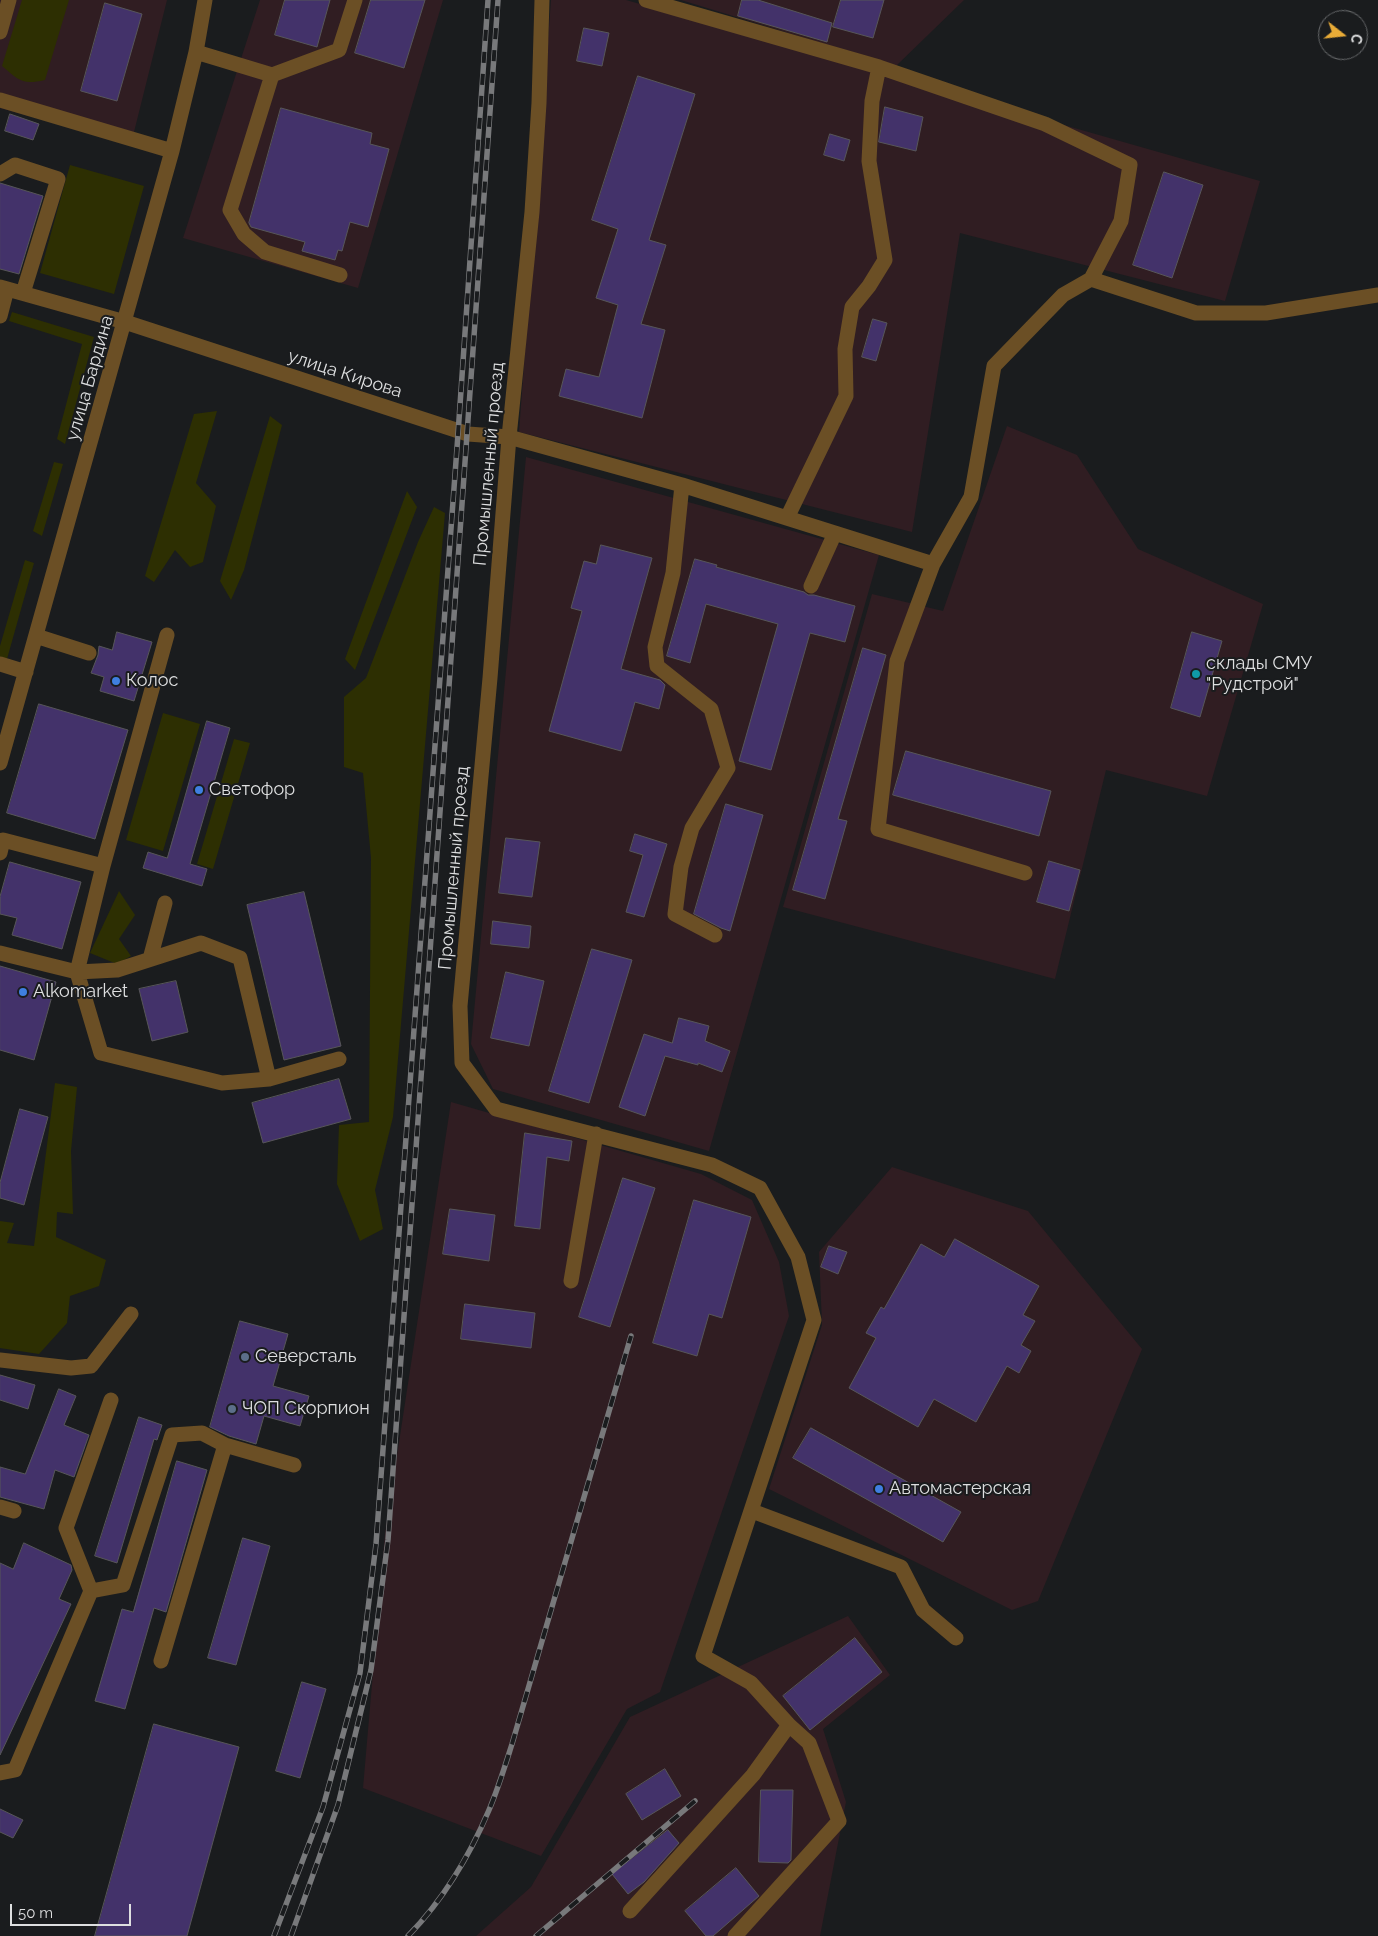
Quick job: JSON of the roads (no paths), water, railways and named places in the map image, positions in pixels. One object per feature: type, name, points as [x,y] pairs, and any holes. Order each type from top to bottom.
[{"type":"street","points":[[0,32],[9,0]]},
{"type":"street","name":"улица Бардина","points":[[0,763],[172,151],[196,52],[205,0]]},
{"type":"street","points":[[196,52],[272,75],[340,50],[355,0]]},
{"type":"street","name":"Промышленный проезд","points":[[542,0],[539,103],[532,202],[509,437],[490,678],[460,1006],[462,1063],[496,1109],[712,1165],[760,1188],[798,1258],[814,1320],[703,1656],[751,1683],[789,1725]]},
{"type":"street","points":[[646,0],[879,67],[1045,124],[1130,165],[1120,221],[1091,279],[1064,295],[994,366],[971,497],[933,564],[897,661],[878,829],[1025,872]]},
{"type":"street","points":[[787,518],[846,396],[845,349],[852,307],[869,286],[885,260],[869,161],[872,101],[879,67]]},
{"type":"street","points":[[272,75],[230,210],[244,234],[265,252],[340,276]]},
{"type":"street","points":[[0,100],[172,151]]},
{"type":"street","points":[[0,174],[14,165],[58,179],[23,293]]},
{"type":"street","points":[[1091,279],[1196,313],[1266,313],[1378,295]]},
{"type":"street","points":[[0,316],[4,288]]},
{"type":"street","name":"улица Кирова","points":[[4,288],[125,322],[468,434],[509,437],[682,485],[933,564]]},
{"type":"street","points":[[682,485],[672,573],[656,647],[657,666],[711,708],[728,768],[692,828],[681,867],[676,914],[715,935]]},
{"type":"street","points":[[811,586],[835,533]]},
{"type":"street","points":[[167,635],[103,866],[77,972],[101,1053],[222,1083],[269,1079],[339,1060]]},
{"type":"street","points":[[36,636],[89,653]]},
{"type":"street","points":[[0,664],[26,672]]},
{"type":"street","points":[[0,853],[3,840],[103,866]]},
{"type":"street","points":[[150,959],[165,903]]},
{"type":"street","points":[[0,954],[77,972],[117,970],[201,942],[240,958],[269,1079]]},
{"type":"street","points":[[571,1281],[596,1134]]},
{"type":"street","points":[[0,1360],[71,1368],[91,1366],[131,1314]]},
{"type":"street","points":[[0,1773],[15,1770],[91,1591],[66,1528],[112,1400]]},
{"type":"street","points":[[91,1591],[123,1585],[172,1435],[202,1433],[225,1445],[294,1465]]},
{"type":"street","points":[[161,1661],[225,1445]]},
{"type":"street","points":[[752,1511],[901,1566],[923,1610],[956,1638]]},
{"type":"street","points":[[630,1911],[753,1774],[789,1725],[809,1743],[839,1820],[734,1936]]},
{"type":"railway","points":[[274,1936],[323,1807],[360,1673],[376,1544],[488,0]]},
{"type":"railway","points":[[291,1936],[338,1805],[371,1670],[388,1540],[498,0]]},
{"type":"railway","points":[[408,1936],[433,1907],[464,1860],[482,1827],[495,1794],[512,1744],[631,1336]]},
{"type":"railway","points":[[536,1936],[695,1801]]},
{"type":"place","name":"склады СМУ \"Рудстрой\"","points":[[1196,674]]},
{"type":"place","name":"Колос","points":[[116,681]]},
{"type":"place","name":"Светофор","points":[[199,790]]},
{"type":"place","name":"Alkomarket","points":[[23,992]]},
{"type":"place","name":"Северсталь","points":[[245,1357]]},
{"type":"place","name":"ЧОП Скорпион","points":[[232,1409]]},
{"type":"place","name":"Автомастерская","points":[[879,1489]]}]
